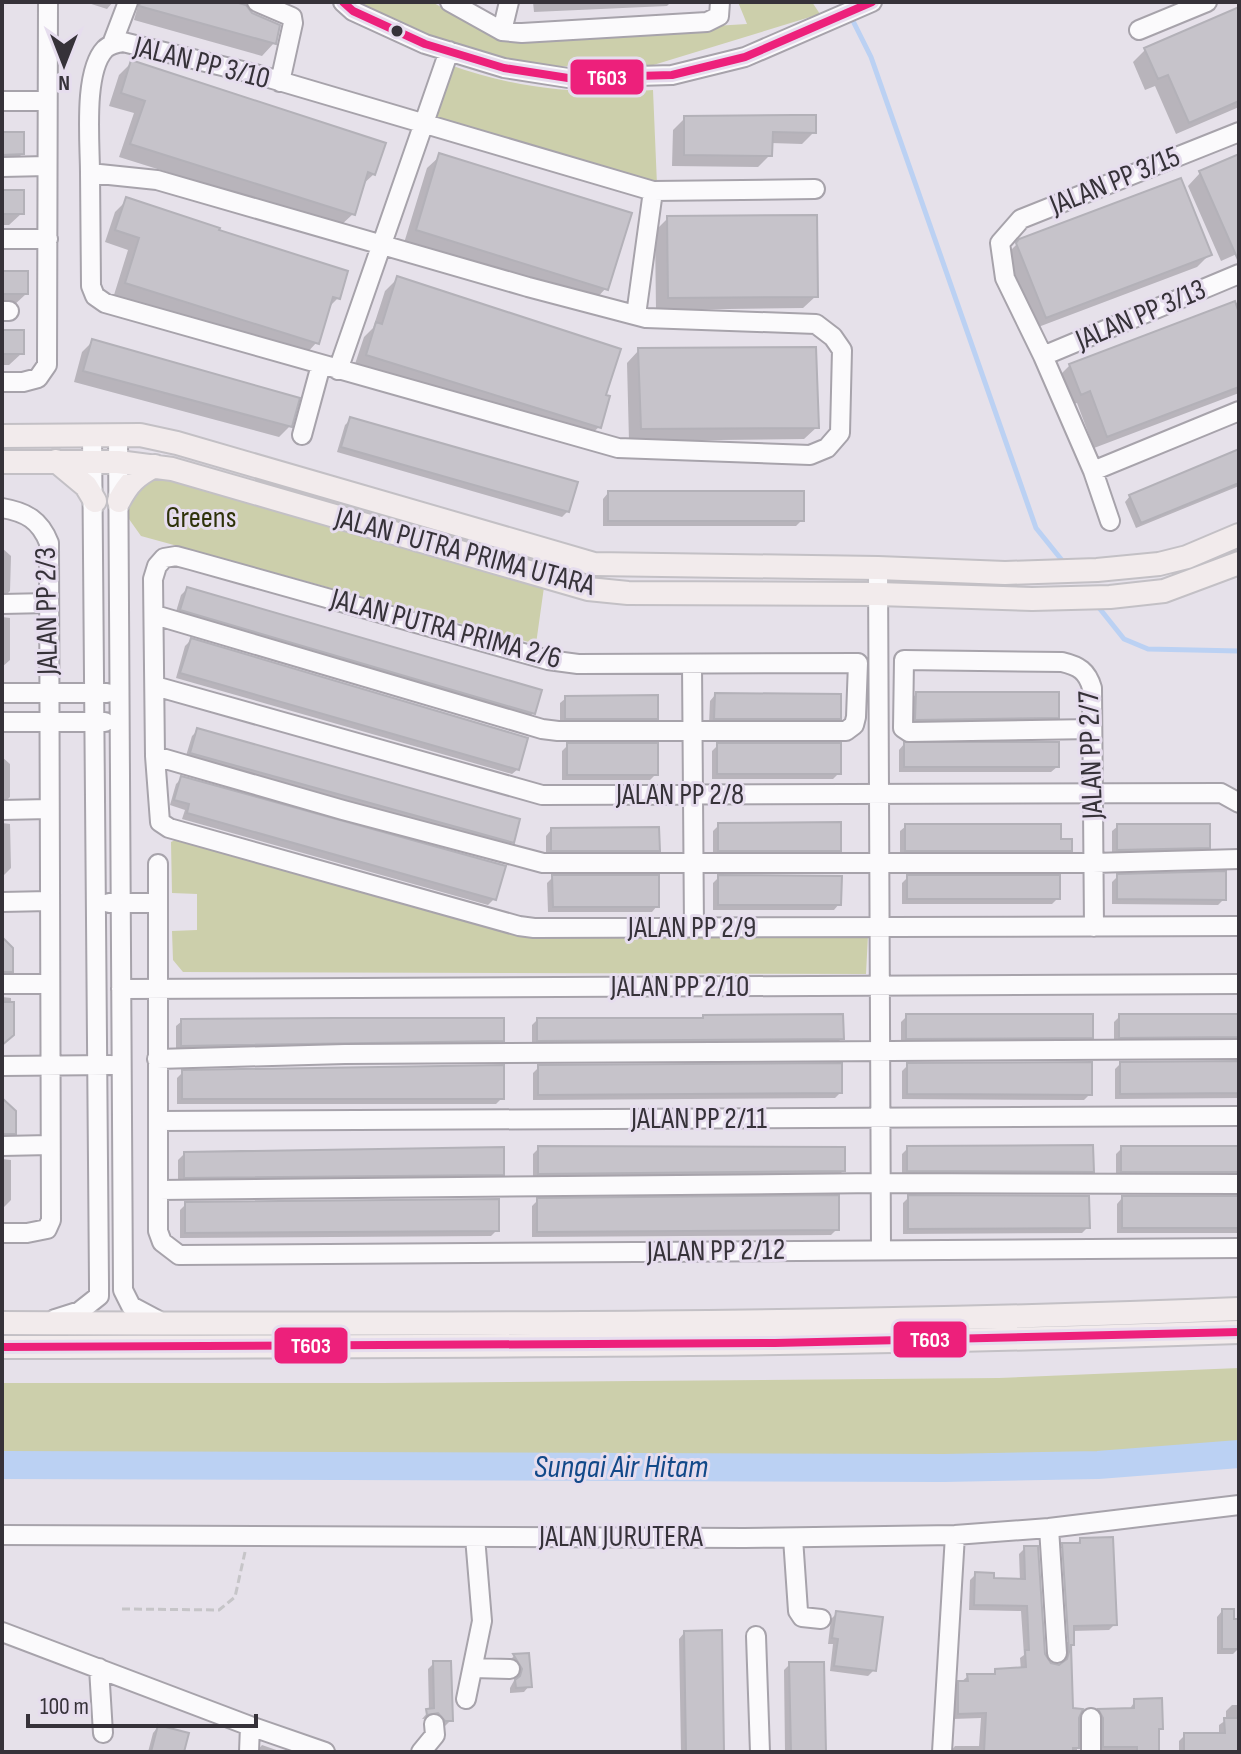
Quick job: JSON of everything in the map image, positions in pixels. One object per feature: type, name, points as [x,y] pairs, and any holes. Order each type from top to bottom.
[{"type":"main road","name":"JALAN PUTRA PRIMA UTARA","points":[[2,436],[140,435],[177,443],[594,564],[1005,573],[1097,570],[1159,564],[1187,557],[1239,535]]},
{"type":"main road","points":[[56,461],[79,479],[95,501]]},
{"type":"main road","name":"JALAN PUTRA PRIMA UTARA","points":[[2,462],[93,461],[155,466],[588,589],[628,593],[878,594],[1032,599],[1110,597],[1164,591],[1239,563]]},
{"type":"main road","points":[[119,501],[127,485],[155,466]]},
{"type":"main road","points":[[2,1323],[1031,1318],[1239,1309]]},
{"type":"main road","points":[[2,1347],[1003,1341],[1239,1332]]},
{"type":"street","points":[[2,382],[38,378],[47,365],[48,2]]},
{"type":"street","points":[[112,44],[128,2]]},
{"type":"street","points":[[257,2],[292,17],[280,82]]},
{"type":"street","points":[[343,2],[353,11],[425,44],[504,68],[568,78],[672,75],[745,57],[868,4]]},
{"type":"street","points":[[450,2],[502,31],[522,33],[707,22],[719,16],[720,2]]},
{"type":"street","points":[[502,31],[509,2]]},
{"type":"street","points":[[1139,30],[1207,2]]},
{"type":"street","name":"JALAN PP 3/10","points":[[329,368],[105,303],[95,296],[91,286],[92,78],[103,50],[123,42],[280,82],[653,191],[815,189]]},
{"type":"street","points":[[302,435],[382,245],[449,51]]},
{"type":"street","points":[[2,101],[47,101]]},
{"type":"street","name":"JALAN PP 3/15","points":[[1043,356],[1005,278],[1000,243],[1021,219],[1239,132]]},
{"type":"street","points":[[2,167],[47,166]]},
{"type":"street","points":[[90,173],[157,180],[646,318],[816,324],[833,337],[842,350],[840,433],[827,448],[810,455],[618,448],[329,368]]},
{"type":"street","points":[[636,315],[653,191]]},
{"type":"street","points":[[2,239],[48,239]]},
{"type":"street","name":"JALAN PP 3/13","points":[[1043,356],[1239,274]]},
{"type":"street","points":[[1043,356],[1093,471],[1110,521]]},
{"type":"street","points":[[1093,471],[1239,411]]},
{"type":"street","points":[[40,1323],[80,1311],[99,1296],[95,501],[92,434]]},
{"type":"street","points":[[118,435],[123,1290],[131,1306],[163,1323]]},
{"type":"street","name":"JALAN PP 2/3","points":[[2,508],[31,516],[43,528],[49,543],[51,1220],[47,1229],[2,1233]]},
{"type":"street","name":"JALAN PUTRA PRIMA 2/6","points":[[155,615],[153,579],[157,566],[164,558],[176,556],[548,660],[578,664],[858,663],[856,717],[854,725],[846,731],[693,731]]},
{"type":"street","points":[[878,568],[881,1249]]},
{"type":"street","points":[[2,604],[49,603]]},
{"type":"street","points":[[693,731],[542,729],[155,615],[155,756],[528,861],[879,864],[1239,859]]},
{"type":"street","name":"JALAN PP 2/7","points":[[1092,729],[909,732],[903,728],[904,660],[1062,662],[1075,665],[1088,675],[1092,688],[1094,927]]},
{"type":"street","points":[[692,664],[694,928]]},
{"type":"street","name":"JALAN PP 2/8","points":[[155,686],[542,795],[1221,793],[1239,803]]},
{"type":"street","points":[[2,693],[120,693]]},
{"type":"street","points":[[2,722],[120,722]]},
{"type":"street","name":"JALAN PP 2/9","points":[[155,756],[160,822],[169,828],[519,926],[1239,926]]},
{"type":"street","points":[[2,810],[49,809]]},
{"type":"street","points":[[158,864],[158,1190],[881,1183],[1239,1184]]},
{"type":"street","points":[[2,902],[49,901]]},
{"type":"street","points":[[98,903],[157,903]]},
{"type":"street","points":[[2,984],[49,984]]},
{"type":"street","name":"JALAN PP 2/10","points":[[121,989],[1239,984]]},
{"type":"street","points":[[157,1059],[345,1054],[1239,1049]]},
{"type":"street","points":[[2,1066],[121,1065]]},
{"type":"street","name":"JALAN PP 2/11","points":[[158,1121],[1239,1116]]},
{"type":"street","points":[[2,1146],[50,1145]]},
{"type":"street","name":"JALAN PP 2/12","points":[[158,1190],[158,1231],[162,1242],[179,1255],[192,1256],[1239,1248]]},
{"type":"street","name":"JALAN JURUTERA","points":[[2,1535],[793,1538],[955,1535],[1049,1528],[1239,1505]]},
{"type":"street","points":[[1049,1528],[1057,1653]]},
{"type":"street","points":[[942,1752],[955,1535]]},
{"type":"street","points":[[466,1699],[482,1621],[475,1537]]},
{"type":"street","points":[[793,1538],[798,1611],[802,1617],[821,1619]]},
{"type":"street","points":[[2,1632],[325,1752]]},
{"type":"street","points":[[756,1636],[760,1752]]},
{"type":"street","points":[[99,1668],[103,1733]]},
{"type":"street","points":[[473,1668],[510,1669]]},
{"type":"street","points":[[1091,1718],[1091,1752]]},
{"type":"street","points":[[421,1752],[435,1735],[434,1724]]},
{"type":"street","points":[[249,1752],[250,1726]]},
{"type":"path","points":[[122,1609],[219,1610],[235,1597],[250,1537]]},
{"type":"green space","points":[[351,2],[432,2],[499,39],[747,24],[738,2],[812,2],[820,14],[637,70],[519,64],[425,37]]},
{"type":"green space","points":[[450,65],[525,85],[601,92],[653,90],[657,185],[429,122]]},
{"type":"green space","name":"Greens","points":[[153,475],[544,587],[536,644],[141,536],[124,512]]},
{"type":"green space","points":[[179,838],[521,933],[868,935],[866,974],[183,972],[173,960],[172,931],[197,930],[197,894],[172,893],[171,842]]},
{"type":"green space","points":[[1239,1368],[1239,1460],[775,1472],[2,1475],[2,1383],[999,1378]]},
{"type":"building","points":[[140,2],[235,2],[246,5],[252,13],[280,25],[276,44],[139,6]]},
{"type":"building","points":[[1239,7],[1239,101],[1189,123],[1168,75],[1158,79],[1144,48]]},
{"type":"building","points":[[131,60],[386,143],[375,175],[368,172],[355,215],[130,144],[145,101],[121,93]]},
{"type":"building","points":[[816,115],[816,133],[773,132],[772,156],[684,155],[684,116]]},
{"type":"building","points":[[2,132],[24,132],[24,154],[2,155]]},
{"type":"building","points":[[439,153],[632,213],[608,290],[416,230]]},
{"type":"building","points":[[1239,154],[1239,262],[1199,171]]},
{"type":"building","points":[[1181,178],[1212,255],[1046,318],[1016,243],[1019,239]]},
{"type":"building","points":[[2,190],[24,190],[24,214],[2,214]]},
{"type":"building","points":[[126,197],[348,271],[340,299],[333,297],[319,344],[125,283],[139,238],[115,230]]},
{"type":"building","points":[[817,215],[818,297],[668,298],[667,216]]},
{"type":"building","points":[[2,271],[28,271],[28,294],[2,294]]},
{"type":"building","points":[[397,276],[621,349],[606,395],[610,396],[601,428],[366,355],[376,322],[382,324]]},
{"type":"building","points":[[1235,301],[1239,313],[1239,387],[1107,437],[1090,391],[1081,395],[1069,364]]},
{"type":"building","points":[[2,330],[24,330],[24,354],[2,354]]},
{"type":"building","points":[[92,339],[300,398],[292,427],[83,371]]},
{"type":"building","points":[[816,347],[819,428],[641,429],[638,348]]},
{"type":"building","points":[[350,417],[578,482],[569,512],[341,447]]},
{"type":"building","points":[[1239,449],[1239,483],[1141,523],[1129,495]]},
{"type":"building","points":[[608,491],[804,491],[804,521],[608,521]]},
{"type":"building","points":[[187,587],[542,690],[535,714],[180,610]]},
{"type":"building","points":[[191,638],[528,738],[519,770],[180,673]]},
{"type":"building","points":[[916,692],[1059,692],[1059,718],[915,720]]},
{"type":"building","points":[[715,693],[841,694],[841,719],[714,719]]},
{"type":"building","points":[[658,695],[658,719],[565,719],[565,696]]},
{"type":"building","points":[[197,728],[520,819],[514,843],[190,753]]},
{"type":"building","points":[[904,742],[1059,742],[1059,767],[904,767]]},
{"type":"building","points":[[567,743],[658,743],[658,775],[567,775]]},
{"type":"building","points":[[717,743],[841,743],[841,774],[717,774]]},
{"type":"building","points":[[181,776],[506,866],[496,900],[187,813],[189,804],[174,800]]},
{"type":"building","points":[[841,822],[841,851],[718,851],[718,823]]},
{"type":"building","points":[[905,824],[1061,824],[1061,839],[1072,839],[1072,851],[905,851]]},
{"type":"building","points":[[1117,824],[1210,824],[1210,848],[1117,850]]},
{"type":"building","points":[[659,827],[660,851],[551,851],[551,828]]},
{"type":"building","points":[[1226,871],[1226,900],[1117,899],[1117,874]]},
{"type":"building","points":[[552,875],[659,875],[659,907],[553,907]]},
{"type":"building","points":[[718,875],[842,876],[841,905],[718,905]]},
{"type":"building","points":[[907,875],[1060,875],[1060,899],[907,899]]},
{"type":"building","points":[[2,937],[13,948],[13,972],[2,972]]},
{"type":"building","points":[[2,1002],[14,1002],[14,1035],[2,1045]]},
{"type":"building","points":[[843,1014],[844,1039],[537,1041],[537,1018]]},
{"type":"building","points":[[906,1014],[1093,1014],[1093,1038],[906,1039]]},
{"type":"building","points":[[1119,1014],[1239,1014],[1239,1037],[1119,1038]]},
{"type":"building","points":[[504,1018],[504,1041],[181,1046],[181,1019]]},
{"type":"building","points":[[1239,1061],[1239,1093],[1120,1094],[1120,1062]]},
{"type":"building","points":[[1092,1062],[1092,1095],[907,1094],[907,1063]]},
{"type":"building","points":[[842,1063],[842,1093],[538,1095],[538,1065]]},
{"type":"building","points":[[504,1065],[504,1099],[182,1099],[182,1070]]},
{"type":"building","points":[[2,1098],[16,1111],[16,1134],[2,1134]]},
{"type":"building","points":[[1093,1145],[1094,1172],[907,1171],[907,1146]]},
{"type":"building","points":[[538,1146],[845,1147],[845,1171],[538,1174]]},
{"type":"building","points":[[1121,1146],[1239,1146],[1239,1172],[1121,1172]]},
{"type":"building","points":[[504,1147],[504,1175],[184,1178],[184,1152]]},
{"type":"building","points":[[839,1195],[839,1230],[537,1232],[537,1198]]},
{"type":"building","points":[[908,1195],[1089,1196],[1090,1228],[908,1229]]},
{"type":"building","points":[[1122,1196],[1239,1196],[1239,1228],[1122,1228]]},
{"type":"building","points":[[499,1199],[499,1231],[185,1233],[185,1202]]},
{"type":"building","points":[[1113,1537],[1117,1625],[1074,1626],[1074,1645],[1071,1645],[1073,1708],[1083,1709],[1079,1718],[1079,1748],[1073,1748],[1073,1752],[984,1752],[986,1713],[958,1714],[958,1681],[968,1681],[967,1674],[995,1674],[995,1669],[1026,1667],[1025,1650],[1029,1650],[1027,1606],[974,1605],[975,1572],[994,1573],[994,1578],[1025,1579],[1024,1546],[1038,1546],[1045,1654],[1051,1663],[1059,1665],[1067,1659],[1069,1652],[1062,1543],[1080,1543],[1080,1538]]},
{"type":"building","points":[[1222,1609],[1234,1609],[1234,1619],[1239,1619],[1239,1649],[1222,1649]]},
{"type":"building","points":[[836,1611],[883,1617],[876,1671],[834,1666],[838,1639],[832,1638]]},
{"type":"building","points":[[722,1630],[724,1752],[686,1752],[684,1631]]},
{"type":"building","points":[[529,1653],[532,1687],[516,1688],[515,1680],[522,1669],[513,1654]]},
{"type":"building","points":[[433,1661],[451,1661],[453,1721],[445,1721],[438,1713],[427,1715],[426,1709],[434,1708]]},
{"type":"building","points":[[789,1662],[824,1662],[826,1752],[791,1752]]},
{"type":"building","points":[[1162,1698],[1163,1729],[1159,1729],[1159,1752],[1137,1752],[1137,1747],[1103,1747],[1103,1718],[1098,1709],[1134,1708],[1134,1699]]},
{"type":"building","points":[[1224,1718],[1239,1718],[1239,1752],[1184,1752],[1184,1733],[1225,1733]]},
{"type":"building","points":[[158,1725],[189,1733],[184,1752],[151,1752]]},
{"type":"waterway","points":[[851,17],[871,57],[1036,528],[1065,564]]},
{"type":"waterway","points":[[1096,604],[1124,639],[1148,649],[1239,651]]},
{"type":"waterway","name":"Sungai Air Hitam","points":[[2,1465],[944,1468],[1098,1465],[1239,1454]]},
{"type":"transit line","name":"T603","points":[[343,2],[353,11],[425,44],[504,68],[568,78],[672,75],[745,57],[872,2]]},
{"type":"transit line","name":"T603","points":[[2,1347],[775,1343],[1239,1332]]}]
